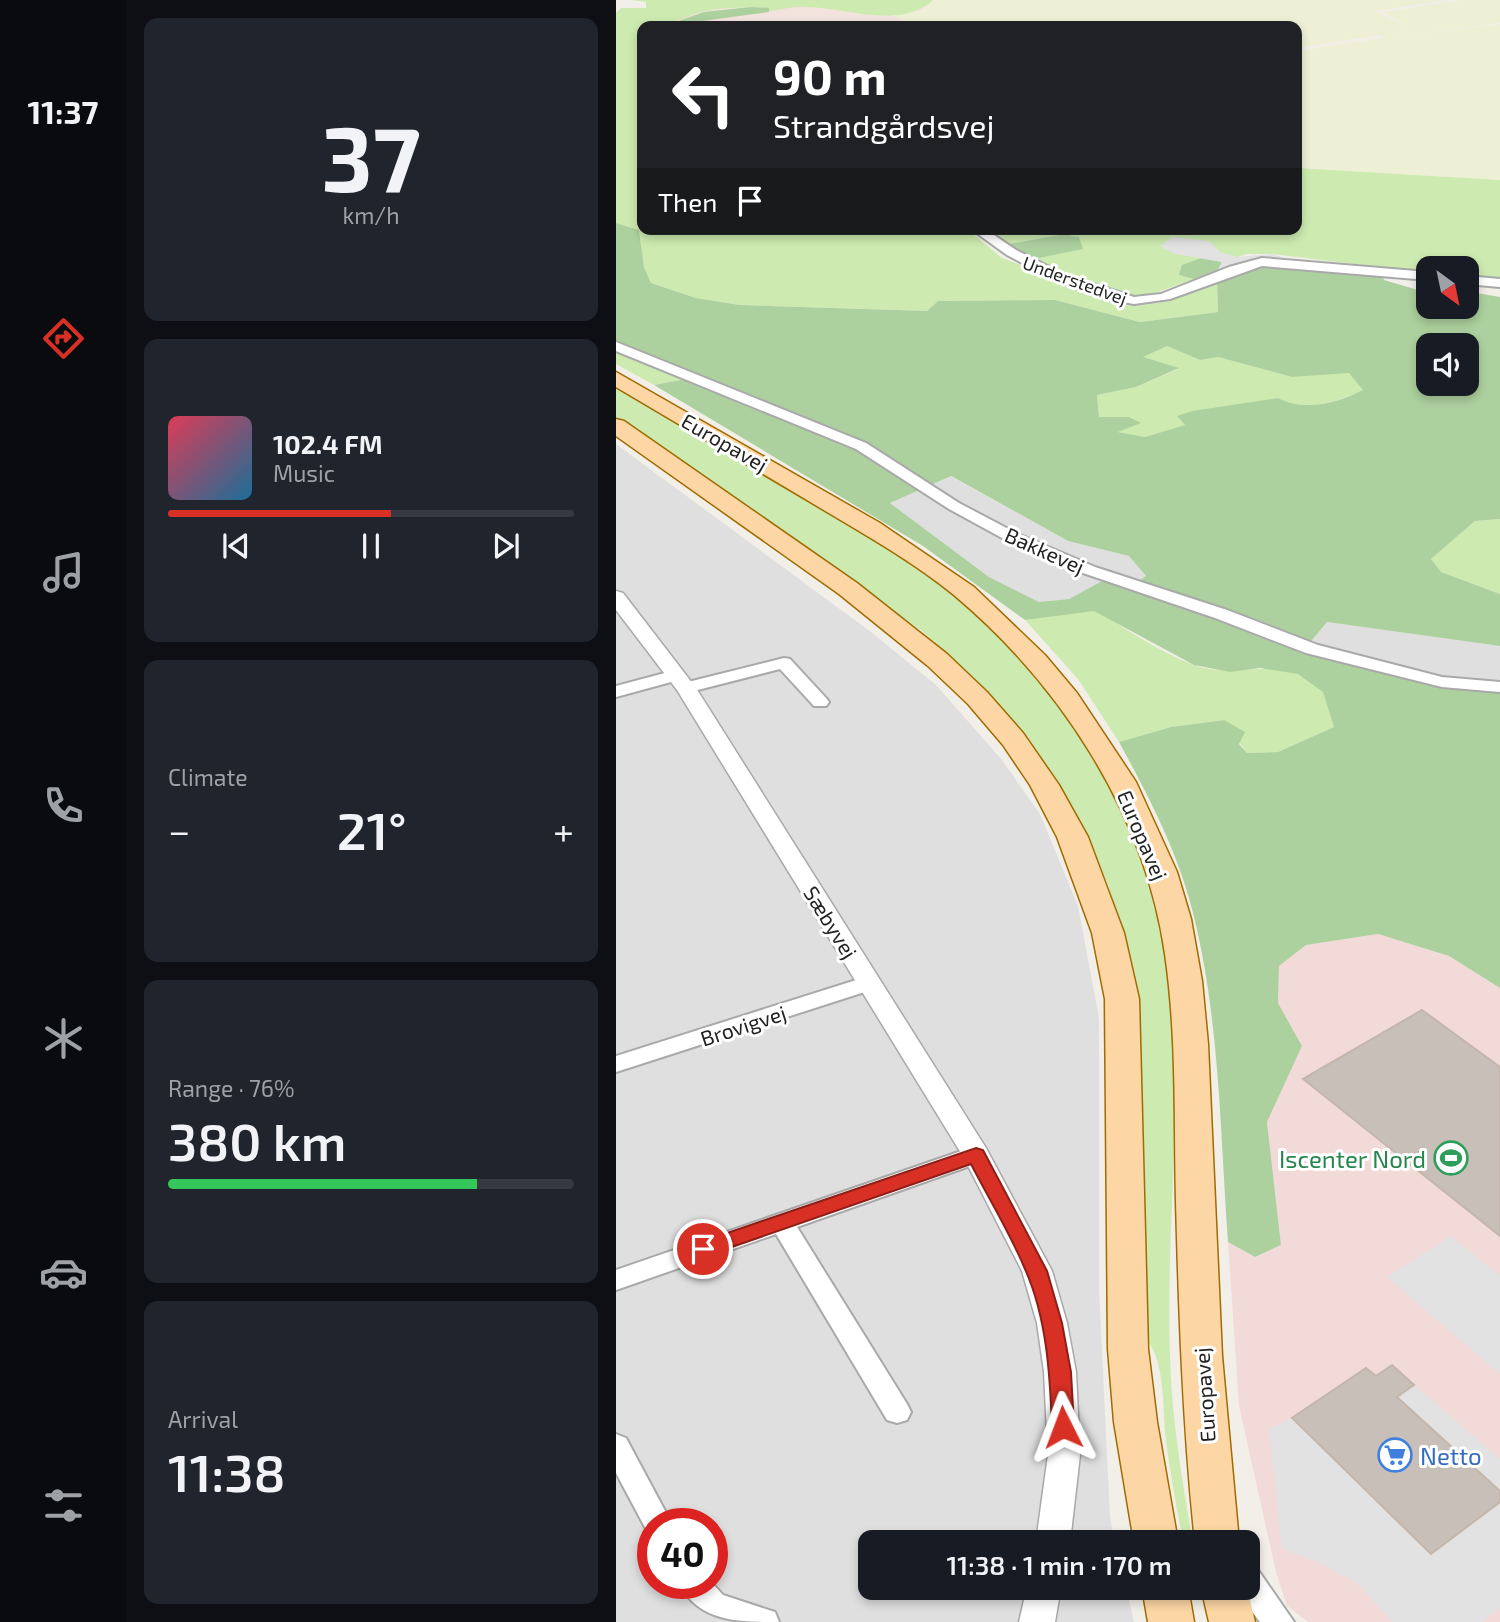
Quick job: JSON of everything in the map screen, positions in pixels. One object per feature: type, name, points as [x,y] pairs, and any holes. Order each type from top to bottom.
[{"type":"main road","name":"Europavej","points":[[616,378],[908,551],[965,592],[1057,685],[1092,732],[1128,795],[1155,857],[1174,917],[1184,966],[1190,1035],[1200,1364],[1216,1530]]},
{"type":"main road","points":[[616,426],[894,621],[949,667],[988,706],[1024,751],[1053,796],[1086,866],[1103,914],[1122,996],[1128,1349],[1154,1530]]},
{"type":"main road","points":[[1167,1600],[1171,1622]]},
{"type":"main road","points":[[1227,1600],[1232,1622]]},
{"type":"street","name":"Understedvej","points":[[983,235],[996,246],[1030,265],[1130,301],[1151,300],[1245,265],[1262,262],[1416,275]]},
{"type":"street","points":[[1479,281],[1500,283]]},
{"type":"street","name":"Bakkevej","points":[[616,346],[861,446],[954,506],[1010,536],[1089,570],[1221,614],[1312,649],[1442,682],[1500,687]]},
{"type":"street","name":"Sæbyvej","points":[[616,597],[678,677],[976,1155],[1037,1271],[1052,1323],[1060,1372],[1064,1455],[1055,1530]]},
{"type":"street","points":[[616,684],[785,663],[820,702]]},
{"type":"street","points":[[616,692],[678,677]]},
{"type":"street","name":"Brovigvej","points":[[616,1064],[869,984]]},
{"type":"street","points":[[616,1280],[976,1155]]},
{"type":"street","points":[[781,1222],[897,1412]]},
{"type":"street","points":[[616,1446],[649,1508]]},
{"type":"street","points":[[1212,1499],[1225,1530]]},
{"type":"street","points":[[708,1599],[713,1605],[764,1622]]},
{"type":"street","points":[[1037,1622],[1041,1600]]},
{"type":"street","points":[[1260,1600],[1279,1622]]},
{"type":"shaded area","points":[[632,0],[933,0],[921,11],[893,15],[903,21],[668,21],[646,2]]},
{"type":"shaded area","points":[[1173,237],[1209,241],[1220,252],[1237,257],[1272,254],[1280,256],[1281,260],[1259,260],[1218,270],[1222,262],[1175,254],[1160,246]]},
{"type":"shaded area","points":[[616,444],[871,632],[936,685],[1002,760],[1040,814],[1078,906],[1099,1018],[1099,1288],[1112,1530],[858,1530],[858,1600],[1129,1600],[1134,1622],[616,1622]]},
{"type":"shaded area","points":[[950,476],[1068,541],[1129,556],[1146,576],[1137,582],[1102,581],[1069,599],[1039,602],[989,577],[890,503]]},
{"type":"shaded area","points":[[1327,622],[1500,646],[1500,691],[1443,688],[1303,651]]},
{"type":"shaded area","points":[[1378,934],[1449,956],[1500,988],[1500,1622],[1308,1622],[1287,1606],[1276,1572],[1239,1406],[1228,1242],[1255,1257],[1281,1245],[1267,1122],[1302,1046],[1278,1003],[1279,966],[1306,945]]},
{"type":"shaded area","points":[[1451,1236],[1500,1276],[1500,1374],[1387,1277]]},
{"type":"shaded area","points":[[1414,1385],[1500,1459],[1500,1491],[1397,1397]]},
{"type":"shaded area","points":[[1292,1418],[1431,1554],[1500,1502],[1500,1608],[1482,1622],[1393,1622],[1357,1583],[1318,1562],[1282,1549],[1269,1429]]},
{"type":"green space","points":[[632,0],[933,0],[920,9],[889,16],[807,7],[769,11],[769,8],[735,8],[709,10],[672,21],[637,21],[637,229],[616,223],[616,13],[621,8],[646,8],[646,2]]},
{"type":"green space","points":[[933,0],[1448,0],[1375,11],[1411,29],[1383,12],[1463,0],[1500,0],[1500,23],[1395,37],[1500,24],[1500,180],[1302,168],[1302,50],[1383,38],[1380,35],[1302,47],[1302,21],[903,21],[893,15],[922,10]]},
{"type":"green space","points":[[751,7],[769,8],[769,12],[702,21],[678,21],[704,12]]},
{"type":"green space","points":[[1302,168],[1500,180],[1500,280],[1479,278],[1479,256],[1416,256],[1416,272],[1272,254],[1247,254],[1180,275],[1194,279],[1144,297],[1133,298],[1030,260],[1082,249],[1079,237],[1069,235],[1302,235]]},
{"type":"green space","points":[[616,223],[637,229],[644,267],[651,283],[696,298],[740,305],[927,311],[938,301],[1055,300],[1140,322],[1218,312],[1217,280],[1253,271],[1246,269],[1276,265],[1383,275],[1384,280],[1416,289],[1416,319],[1479,319],[1479,293],[1500,297],[1500,519],[1475,521],[1431,559],[1441,572],[1500,594],[1500,646],[1327,622],[1303,651],[1443,688],[1500,691],[1500,988],[1449,956],[1378,934],[1306,945],[1279,966],[1278,1003],[1302,1046],[1267,1122],[1281,1245],[1255,1257],[1228,1242],[1218,1077],[1202,953],[1187,890],[1171,847],[1119,742],[1171,727],[1224,720],[1245,732],[1239,744],[1247,753],[1278,752],[1334,727],[1323,692],[1298,674],[1260,668],[1230,672],[1194,665],[1094,611],[1025,620],[923,546],[654,385],[696,377],[616,340]],"holes":[[[1167,346],[1200,360],[1218,357],[1292,377],[1349,373],[1363,390],[1343,399],[1321,404],[1299,404],[1278,398],[1192,411],[1177,416],[1185,425],[1145,437],[1118,432],[1141,423],[1129,417],[1099,417],[1097,395],[1136,387],[1179,368],[1143,357]],[[951,476],[1068,541],[1129,556],[1146,576],[1137,582],[1102,581],[1069,599],[1039,602],[989,577],[890,503]]]},
{"type":"green space","points":[[640,235],[974,235],[1002,258],[1128,305],[1157,303],[1217,280],[1218,312],[1140,322],[1055,300],[938,301],[927,311],[740,305],[696,298],[651,283],[644,267]]},
{"type":"green space","points":[[991,235],[1058,235],[1003,245]]},
{"type":"green space","points":[[1069,235],[1079,237],[1083,249],[1030,260],[1003,245]]},
{"type":"green space","points":[[1201,258],[1222,262],[1218,270],[1194,279],[1179,275],[1182,265]]},
{"type":"green space","points":[[616,340],[697,377],[654,385],[616,364]]},
{"type":"green space","points":[[1167,346],[1200,360],[1218,357],[1292,377],[1349,372],[1364,390],[1332,402],[1311,405],[1300,405],[1278,398],[1145,437],[1117,432],[1139,423],[1129,418],[1099,417],[1097,395],[1136,387],[1178,369],[1142,357]]},
{"type":"green space","points":[[616,385],[884,545],[954,594],[1005,640],[1049,692],[1087,747],[1118,806],[1143,868],[1161,932],[1172,999],[1176,1108],[1170,1353],[1176,1431],[1191,1530],[1181,1530],[1168,1453],[1160,1374],[1147,1340],[1130,966],[1108,884],[1083,825],[1055,777],[1005,711],[922,631],[616,417]]},
{"type":"green space","points":[[1500,519],[1500,594],[1440,572],[1431,559],[1475,521]]},
{"type":"green space","points":[[1094,610],[1155,647],[1194,665],[1209,669],[1278,670],[1309,679],[1324,694],[1334,727],[1278,752],[1247,753],[1223,720],[1171,727],[1119,742],[1078,679],[1025,620]]},
{"type":"building","name":"Iscenter Nord","points":[[1422,1010],[1500,1067],[1500,1236],[1303,1079]]},
{"type":"building","name":"Netto","points":[[1392,1365],[1414,1385],[1397,1397],[1500,1491],[1500,1502],[1431,1554],[1292,1418],[1366,1368],[1376,1376]]},
{"type":"place","name":"Iscenter Nord","points":[[1451,1158]]},
{"type":"place","name":"Netto","points":[[1395,1455]]},
{"type":"route","points":[[703,1249],[976,1155],[1037,1271],[1052,1323],[1060,1372],[1063,1427]]}]
